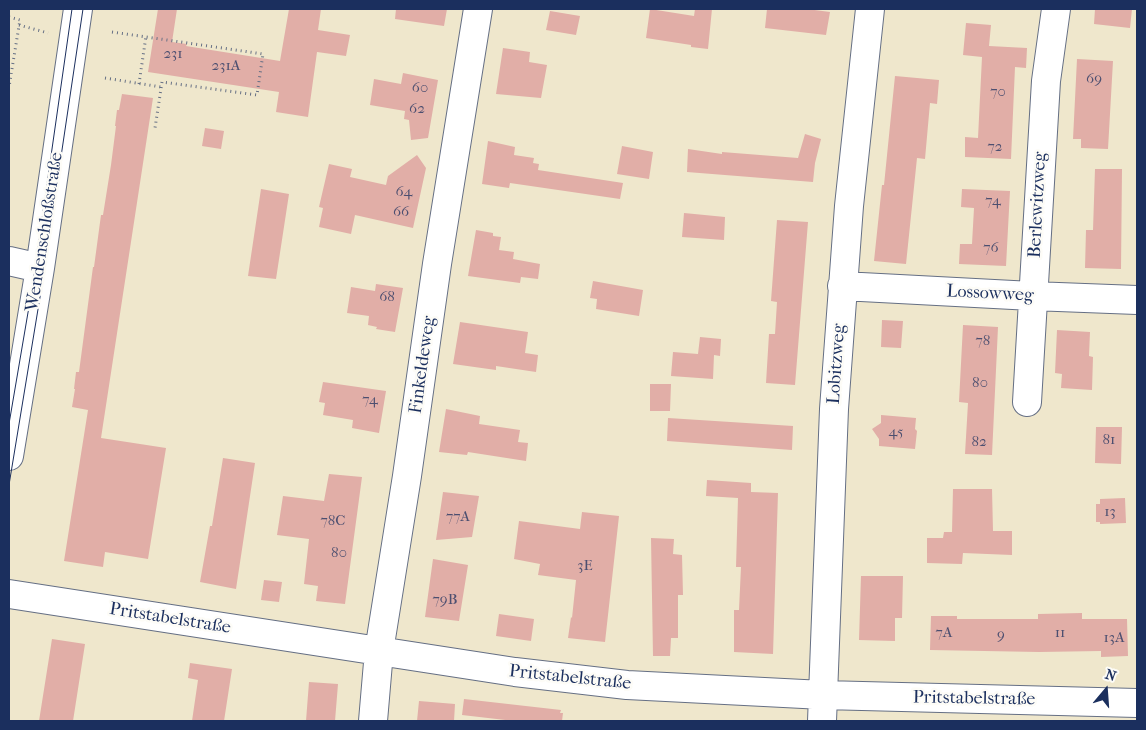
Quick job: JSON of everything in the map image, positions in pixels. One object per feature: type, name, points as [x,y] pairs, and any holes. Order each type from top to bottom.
[{"type":"street","name":"Wendenschloßstraße","points":[[9,456],[40,268],[78,9]]},
{"type":"street","name":"Finkeldeweg","points":[[373,721],[379,651],[407,476],[437,264],[478,9]]},
{"type":"street","name":"Lobitzweg","points":[[823,708],[834,409],[842,286],[870,9]]},
{"type":"street","name":"Berlewitzweg","points":[[1026,402],[1046,81],[1056,9]]},
{"type":"street","points":[[9,261],[40,268]]},
{"type":"street","name":"Lossowweg","points":[[842,286],[1137,300]]},
{"type":"street","name":"Pritstabelstraße","points":[[9,594],[515,672],[823,708],[1137,703]]},
{"type":"path","points":[[9,17],[20,20],[9,87]]},
{"type":"path","points":[[19,25],[48,32]]},
{"type":"path","points":[[112,32],[263,54],[257,95],[162,82],[155,128]]},
{"type":"path","points":[[139,84],[146,36]]},
{"type":"path","points":[[105,78],[161,87]]},
{"type":"building","points":[[158,9],[177,9],[172,42],[187,44],[186,46],[280,61],[289,9],[321,9],[318,30],[350,35],[346,56],[317,52],[308,117],[276,112],[279,92],[148,72]]},
{"type":"building","points":[[396,9],[447,9],[444,26],[395,19]]},
{"type":"building","points":[[650,9],[694,16],[695,9],[712,9],[708,49],[646,38]]},
{"type":"building","points":[[767,9],[807,9],[830,12],[826,35],[765,28]]},
{"type":"building","points":[[1095,9],[1132,9],[1130,28],[1094,24]]},
{"type":"building","points":[[550,11],[580,16],[576,35],[546,30]]},
{"type":"building","points":[[966,23],[991,25],[989,46],[1027,48],[1026,68],[1015,67],[1011,159],[965,157],[965,137],[978,138],[982,57],[963,55]]},
{"type":"building","points":[[503,48],[530,52],[529,62],[547,65],[541,98],[496,94]]},
{"type":"building","points":[[1077,59],[1113,61],[1108,149],[1081,148],[1081,139],[1073,139]]},
{"type":"building","points":[[403,73],[438,80],[428,138],[411,140],[409,120],[404,119],[405,111],[370,105],[374,79],[401,84]]},
{"type":"building","points":[[895,76],[939,80],[937,104],[930,103],[925,159],[917,158],[906,264],[874,261]]},
{"type":"building","points":[[122,94],[153,98],[101,438],[166,448],[148,559],[105,552],[103,567],[64,561],[88,410],[72,407],[76,372],[79,372],[101,215],[103,215],[111,165],[117,110],[119,110]]},
{"type":"building","points":[[205,128],[224,131],[221,149],[202,146]]},
{"type":"building","points":[[805,134],[821,139],[815,163],[813,182],[687,172],[688,149],[722,154],[722,152],[798,158]]},
{"type":"building","points":[[488,141],[515,147],[514,155],[534,158],[533,163],[539,164],[538,170],[623,183],[620,199],[510,183],[509,188],[482,184]]},
{"type":"building","points":[[622,146],[653,152],[649,179],[617,174]]},
{"type":"building","points":[[417,155],[426,168],[413,228],[355,215],[351,234],[319,227],[323,208],[319,207],[329,164],[352,169],[350,177],[386,185],[388,176]]},
{"type":"building","points":[[1095,169],[1122,169],[1121,269],[1085,268],[1086,230],[1093,230]]},
{"type":"building","points":[[261,189],[289,194],[276,279],[248,276]]},
{"type":"building","points":[[962,189],[1010,191],[1006,266],[959,264],[960,244],[972,244],[974,208],[961,207]]},
{"type":"building","points":[[684,213],[725,217],[724,240],[682,237]]},
{"type":"building","points":[[777,220],[808,222],[795,385],[766,383],[769,334],[775,334],[777,302],[771,301]]},
{"type":"building","points":[[476,230],[493,233],[493,236],[501,237],[499,250],[514,252],[513,259],[540,264],[538,279],[521,277],[520,283],[468,276]]},
{"type":"building","points":[[593,281],[643,290],[639,316],[596,309],[597,299],[590,298]]},
{"type":"building","points":[[376,284],[403,288],[395,332],[376,329],[377,327],[368,325],[369,316],[347,313],[351,287],[375,291]]},
{"type":"building","points":[[882,320],[903,321],[901,348],[881,347]]},
{"type":"building","points":[[460,322],[528,332],[525,353],[538,355],[536,372],[496,366],[496,370],[453,364]]},
{"type":"building","points":[[963,325],[998,327],[992,455],[965,454],[968,403],[959,402]]},
{"type":"building","points":[[1057,330],[1090,332],[1089,356],[1093,357],[1092,390],[1061,388],[1062,374],[1055,373]]},
{"type":"building","points":[[700,337],[721,339],[720,356],[714,355],[713,379],[671,376],[673,352],[698,354]]},
{"type":"building","points":[[323,382],[386,391],[379,433],[352,428],[353,420],[323,415],[325,403],[319,402]]},
{"type":"building","points":[[650,384],[671,384],[670,411],[650,411]]},
{"type":"building","points":[[446,409],[480,416],[479,424],[520,430],[518,442],[528,443],[526,461],[468,452],[467,455],[439,452]]},
{"type":"building","points":[[881,415],[916,418],[915,449],[879,446],[879,439],[872,429],[881,423]]},
{"type":"building","points":[[668,418],[793,426],[792,450],[667,441]]},
{"type":"building","points":[[1096,427],[1122,427],[1121,464],[1095,463]]},
{"type":"building","points":[[223,458],[255,463],[236,589],[200,582],[210,526],[212,526]]},
{"type":"building","points":[[329,474],[362,477],[345,604],[316,601],[318,586],[304,584],[309,539],[277,535],[283,496],[324,501]]},
{"type":"building","points":[[707,480],[751,483],[751,492],[778,493],[773,654],[734,652],[734,610],[739,610],[741,567],[736,567],[738,498],[706,496]]},
{"type":"building","points":[[953,489],[992,489],[993,531],[1012,531],[1012,555],[963,553],[962,564],[927,563],[927,538],[943,538],[944,532],[952,532]]},
{"type":"building","points":[[443,492],[479,496],[472,537],[436,540]]},
{"type":"building","points":[[1125,498],[1126,523],[1100,524],[1100,522],[1096,522],[1096,504],[1100,504],[1100,499]]},
{"type":"building","points":[[582,512],[619,516],[605,642],[568,638],[576,580],[538,575],[540,564],[514,559],[519,521],[580,529]]},
{"type":"building","points":[[651,538],[674,539],[673,554],[682,555],[683,595],[678,595],[678,638],[671,638],[670,656],[653,656]]},
{"type":"building","points":[[433,559],[468,565],[459,621],[425,617]]},
{"type":"building","points":[[861,576],[903,576],[902,618],[895,618],[895,641],[859,640]]},
{"type":"building","points":[[264,580],[282,582],[279,602],[261,600]]},
{"type":"building","points":[[1082,613],[1082,619],[1127,619],[1128,656],[1101,657],[1101,651],[930,650],[931,616],[957,616],[957,619],[1038,619],[1038,614]]},
{"type":"building","points":[[499,614],[534,619],[531,641],[496,636]]},
{"type":"building","points":[[52,639],[85,644],[73,721],[39,721]]},
{"type":"building","points":[[190,663],[232,669],[224,721],[192,721],[198,680],[188,678]]},
{"type":"building","points":[[309,682],[338,684],[335,721],[306,721]]},
{"type":"building","points":[[464,699],[561,710],[560,713],[563,713],[562,721],[514,721],[462,715]]},
{"type":"building","points":[[419,701],[455,704],[454,721],[417,721]]},
{"type":"tram line","points":[[9,424],[32,289],[72,9]]},
{"type":"tram line","points":[[9,485],[41,291],[83,9]]}]
